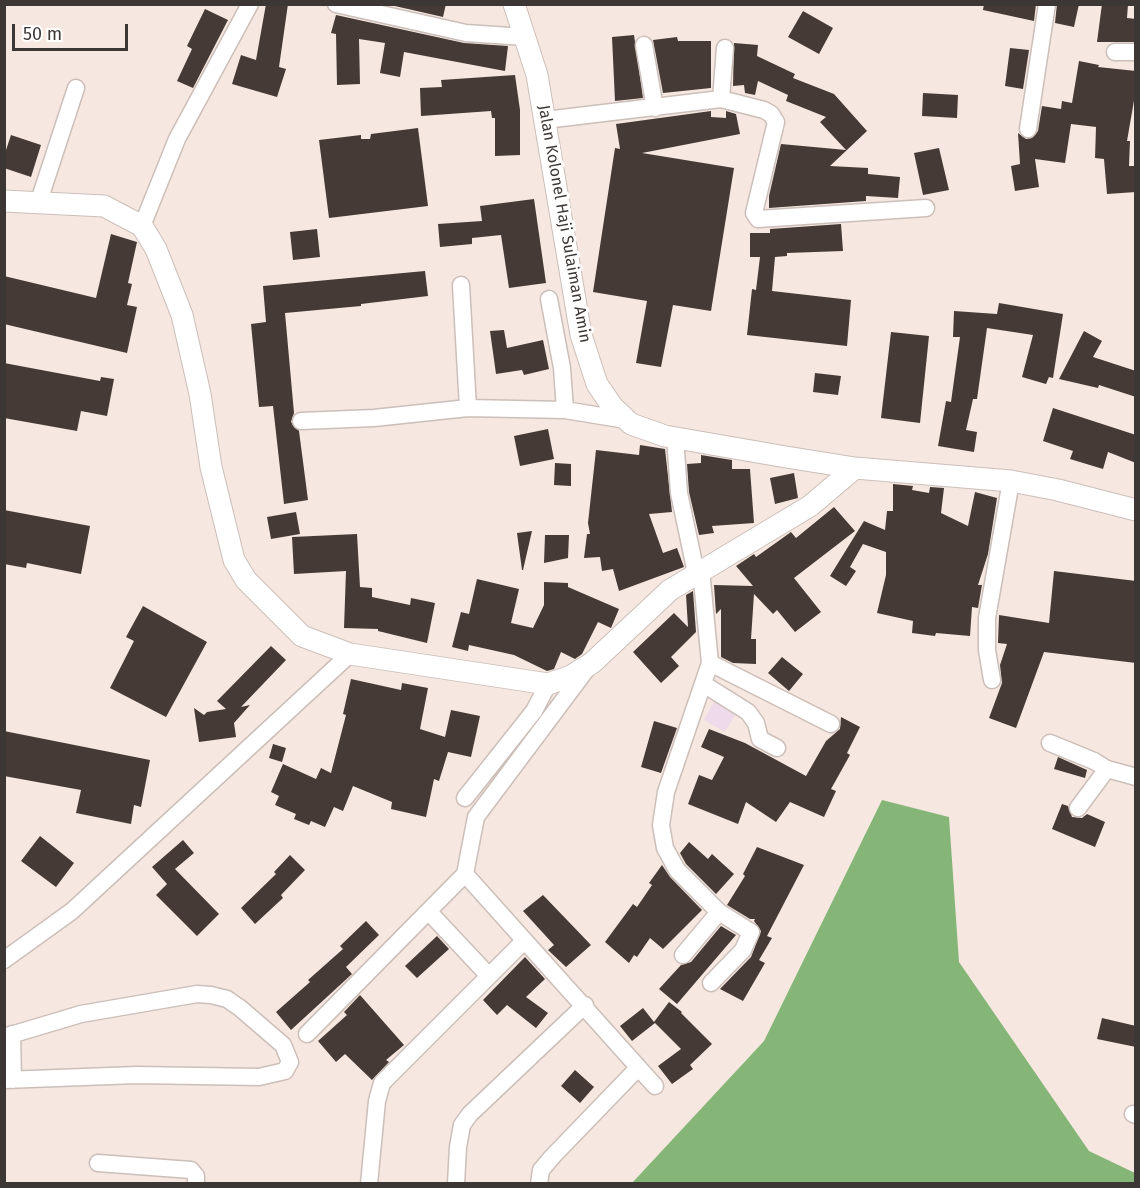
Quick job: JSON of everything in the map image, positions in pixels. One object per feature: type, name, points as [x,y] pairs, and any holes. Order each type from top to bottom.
[{"type":"street","points":[[142,226],[177,139],[250,4]]},
{"type":"street","points":[[336,4],[466,33],[525,37]]},
{"type":"street","name":"Jalan Kolonel Haji Sulaiman Amin","points":[[514,4],[537,75],[581,335],[597,384],[612,406],[626,420],[631,424],[675,437],[855,468],[1011,482],[1058,490],[1136,510]]},
{"type":"street","points":[[1028,129],[1047,4]]},
{"type":"street","points":[[644,45],[655,108]]},
{"type":"street","points":[[721,99],[725,48]]},
{"type":"street","points":[[1115,52],[1136,52]]},
{"type":"street","points":[[39,201],[76,88]]},
{"type":"street","points":[[545,120],[721,99],[764,110],[771,114],[776,122],[753,213],[758,219],[926,208]]},
{"type":"street","points":[[4,201],[104,206],[142,226],[156,249],[182,315],[200,394],[211,467],[234,560],[246,580],[302,636],[350,654],[548,684],[571,676],[592,663]]},
{"type":"street","points":[[461,285],[468,408]]},
{"type":"street","points":[[549,299],[562,368],[565,410]]},
{"type":"street","points":[[301,421],[374,418],[468,408],[565,410],[626,420]]},
{"type":"street","points":[[675,437],[679,493],[699,572],[710,663],[705,685],[666,792],[661,825],[668,858],[719,912],[752,933],[743,950],[711,983]]},
{"type":"street","points":[[307,1034],[465,874],[476,817],[592,663],[670,590],[810,506],[855,468]]},
{"type":"street","points":[[992,680],[987,650],[987,618],[1011,482]]},
{"type":"street","points":[[4,960],[72,911],[350,654]]},
{"type":"street","points":[[710,663],[831,724]]},
{"type":"street","points":[[465,798],[534,711],[548,684]]},
{"type":"street","points":[[705,685],[748,712],[756,723],[760,740],[777,748]]},
{"type":"street","points":[[1050,743],[1094,760],[1107,769],[1136,777]]},
{"type":"street","points":[[1078,808],[1107,769]]},
{"type":"street","points":[[465,874],[585,1005],[637,1069],[655,1086]]},
{"type":"street","points":[[683,955],[719,912]]},
{"type":"street","points":[[429,913],[489,976]]},
{"type":"street","points":[[369,1184],[377,1101],[382,1083],[524,941]]},
{"type":"street","points":[[197,994],[227,999],[240,1008],[283,1045],[290,1062],[285,1071],[260,1077],[137,1075],[9,1080],[8,1036],[81,1014],[197,994]]},
{"type":"street","points":[[456,1184],[462,1125],[470,1114],[585,1005]]},
{"type":"street","points":[[539,1184],[541,1170],[637,1069]]},
{"type":"street","points":[[98,1163],[191,1170],[196,1176],[196,1184]]},
{"type":"shaded area","points":[[717,696],[739,708],[725,732],[704,720]]},
{"type":"green space","points":[[882,800],[949,817],[959,962],[1089,1151],[1135,1173],[1135,1183],[632,1183],[764,1041]]},
{"type":"building","points":[[266,4],[288,4],[279,67],[286,69],[277,97],[232,84],[241,55],[256,60]]},
{"type":"building","points":[[386,4],[446,4],[443,17]]},
{"type":"building","points":[[984,4],[1036,4],[1034,21],[983,10]]},
{"type":"building","points":[[1057,4],[1079,4],[1074,27],[1055,23]]},
{"type":"building","points":[[1102,4],[1128,4],[1127,18],[1136,19],[1136,42],[1097,42]]},
{"type":"building","points":[[205,9],[228,20],[193,88],[177,81],[192,49],[187,46]]},
{"type":"building","points":[[803,11],[833,28],[819,54],[788,37]]},
{"type":"building","points":[[336,15],[464,43],[508,46],[505,71],[404,52],[400,77],[380,73],[385,43],[359,39],[360,84],[337,85],[336,34],[331,33]]},
{"type":"building","points":[[634,35],[643,98],[615,101],[612,37]]},
{"type":"building","points":[[677,37],[678,41],[711,41],[711,88],[663,93],[653,40]]},
{"type":"building","points":[[734,43],[758,45],[757,56],[795,74],[793,78],[834,94],[867,131],[830,166],[868,168],[868,174],[900,177],[898,198],[866,196],[866,201],[769,208],[769,196],[781,144],[846,150],[820,122],[826,117],[786,101],[788,95],[758,81],[755,95],[745,93],[744,85],[733,86]]},
{"type":"building","points":[[1010,48],[1029,50],[1023,89],[1005,86]]},
{"type":"building","points":[[1079,61],[1099,65],[1098,67],[1136,71],[1136,89],[1127,141],[1130,141],[1129,166],[1136,166],[1136,192],[1107,194],[1104,159],[1095,158],[1096,127],[1071,124],[1065,163],[1035,159],[1039,187],[1015,191],[1011,166],[1020,164],[1018,133],[1026,139],[1032,138],[1038,131],[1042,106],[1061,109],[1062,101],[1072,103]]},
{"type":"building","points":[[515,75],[520,110],[520,155],[495,156],[495,118],[492,118],[491,111],[421,116],[420,88],[442,87],[441,80]]},
{"type":"building","points":[[923,93],[958,95],[957,118],[922,116]]},
{"type":"building","points":[[711,111],[711,117],[726,118],[726,111],[736,114],[740,134],[642,153],[734,168],[711,311],[673,305],[661,367],[636,363],[647,301],[593,292],[615,148],[620,149],[616,124]]},
{"type":"building","points":[[418,128],[428,206],[329,218],[319,140],[361,135],[361,139],[370,139],[371,134]]},
{"type":"building","points":[[11,135],[41,145],[31,177],[4,168],[4,156]]},
{"type":"building","points":[[939,148],[949,190],[923,195],[914,153]]},
{"type":"building","points":[[534,199],[546,283],[509,288],[501,235],[472,238],[472,244],[440,247],[438,224],[482,221],[480,206]]},
{"type":"building","points":[[841,224],[843,251],[787,253],[787,256],[775,257],[772,291],[851,300],[847,346],[747,335],[752,289],[756,290],[760,257],[750,257],[750,233],[770,233],[770,229]]},
{"type":"building","points":[[317,229],[320,257],[293,260],[290,232]]},
{"type":"building","points":[[111,234],[137,242],[128,283],[132,284],[127,305],[137,307],[127,353],[4,324],[4,276],[96,298]]},
{"type":"building","points":[[425,271],[428,296],[361,304],[361,306],[285,313],[294,413],[291,422],[299,431],[308,500],[284,504],[273,406],[259,407],[251,324],[266,322],[263,286]]},
{"type":"building","points":[[999,303],[1063,314],[1053,378],[1049,377],[1046,384],[1022,377],[1033,335],[987,328],[977,399],[973,399],[966,430],[977,432],[974,452],[938,446],[946,401],[951,402],[960,337],[953,337],[954,311],[997,314]]},
{"type":"building","points":[[504,330],[507,348],[543,340],[549,369],[524,375],[522,370],[496,374],[490,331]]},
{"type":"building","points":[[1084,331],[1102,341],[1093,357],[1136,371],[1136,397],[1099,385],[1098,388],[1059,379]]},
{"type":"building","points":[[891,332],[929,336],[920,423],[881,418]]},
{"type":"building","points":[[4,363],[100,381],[101,377],[114,379],[107,416],[81,411],[77,431],[4,418]]},
{"type":"building","points":[[815,373],[841,376],[838,395],[813,392]]},
{"type":"building","points":[[1053,408],[1136,435],[1136,463],[1108,452],[1103,469],[1070,459],[1073,451],[1043,441]]},
{"type":"building","points":[[548,429],[554,459],[520,466],[514,436]]},
{"type":"building","points":[[640,445],[665,449],[672,512],[649,514],[663,553],[677,548],[684,567],[619,591],[613,569],[602,571],[600,557],[584,558],[587,534],[590,534],[588,523],[596,450],[639,455]]},
{"type":"building","points":[[701,455],[732,460],[732,469],[750,469],[754,523],[712,526],[714,533],[699,535],[689,492],[687,464],[701,463]]},
{"type":"building","points":[[555,463],[571,464],[571,486],[554,485]]},
{"type":"building","points":[[794,473],[798,498],[775,504],[770,478]]},
{"type":"building","points":[[893,484],[913,486],[912,490],[929,493],[930,487],[944,488],[941,513],[968,526],[975,492],[997,498],[988,554],[978,585],[982,585],[978,608],[972,607],[970,636],[936,633],[935,636],[912,633],[913,621],[877,613],[886,575],[886,552],[863,544],[850,567],[856,571],[846,586],[830,576],[864,521],[885,530],[887,511],[893,511]]},
{"type":"building","points":[[834,507],[855,531],[794,578],[821,612],[795,632],[777,610],[773,614],[754,594],[751,639],[756,639],[756,664],[733,663],[721,657],[721,609],[716,614],[714,585],[753,586],[736,566],[754,554],[756,557],[791,532],[796,538]]},
{"type":"building","points":[[4,510],[90,526],[81,574],[27,563],[26,568],[4,564]]},
{"type":"building","points":[[296,512],[300,534],[271,539],[267,517]]},
{"type":"building","points":[[532,531],[523,570],[522,570],[517,533]]},
{"type":"building","points":[[357,534],[360,587],[372,588],[372,597],[410,605],[411,598],[435,603],[427,643],[378,631],[378,629],[344,628],[346,571],[294,574],[292,537]]},
{"type":"building","points":[[545,535],[569,535],[568,558],[544,563]]},
{"type":"building","points":[[1054,571],[1136,581],[1136,663],[1044,652],[1016,728],[989,718],[1002,683],[1000,665],[1007,644],[998,643],[999,615],[1049,623]]},
{"type":"building","points":[[477,579],[519,589],[511,623],[533,628],[544,605],[544,582],[568,583],[568,587],[619,609],[611,628],[598,622],[582,654],[575,659],[561,652],[554,669],[547,671],[514,655],[469,645],[468,651],[452,647],[461,612],[469,614]]},
{"type":"building","points":[[693,591],[696,632],[671,657],[679,666],[661,683],[633,652],[674,613],[688,627],[686,595]]},
{"type":"building","points":[[143,606],[207,642],[166,717],[110,688],[134,641],[126,637]]},
{"type":"building","points":[[271,646],[286,660],[241,707],[250,705],[234,723],[236,737],[199,742],[194,708],[204,715],[207,712],[226,709],[217,701]]},
{"type":"building","points":[[782,657],[803,674],[789,691],[768,673]]},
{"type":"building","points":[[351,679],[401,690],[402,683],[428,688],[420,729],[445,737],[451,710],[480,716],[471,757],[448,752],[439,781],[434,779],[426,817],[391,809],[392,802],[353,786],[343,811],[334,807],[325,827],[311,821],[309,825],[294,819],[296,814],[275,805],[279,796],[271,792],[283,764],[316,779],[321,768],[331,773],[346,715],[343,714]]},
{"type":"building","points":[[841,717],[860,727],[847,753],[850,755],[831,789],[836,791],[824,817],[790,802],[776,822],[746,802],[738,824],[688,804],[699,775],[712,780],[724,757],[701,747],[709,729],[745,743],[806,776],[826,741],[840,729]]},
{"type":"building","points":[[654,721],[677,728],[661,773],[641,767]]},
{"type":"building","points":[[4,731],[150,760],[141,807],[134,805],[131,824],[76,813],[81,790],[4,776]]},
{"type":"building","points":[[273,744],[286,748],[282,762],[269,758]]},
{"type":"building","points":[[1058,757],[1087,770],[1085,778],[1054,769]]},
{"type":"building","points":[[1062,804],[1068,806],[1072,817],[1082,818],[1087,814],[1105,822],[1095,847],[1052,829]]},
{"type":"building","points":[[40,836],[74,863],[56,887],[21,861]]},
{"type":"building","points":[[183,840],[194,853],[175,869],[219,914],[197,936],[156,895],[167,884],[152,867]]},
{"type":"building","points":[[689,842],[708,859],[712,854],[734,874],[716,894],[686,864],[680,853]]},
{"type":"building","points":[[757,847],[804,865],[767,936],[772,938],[759,960],[765,963],[743,1001],[720,989],[751,957],[761,931],[755,919],[750,919],[727,905],[745,876],[743,874]]},
{"type":"building","points":[[290,855],[305,870],[281,895],[283,898],[255,924],[241,908],[276,874],[274,872]]},
{"type":"building","points":[[662,865],[670,877],[702,910],[663,949],[650,938],[637,957],[634,955],[629,963],[605,942],[633,904],[637,907],[652,885],[649,883]]},
{"type":"building","points":[[543,895],[591,945],[566,967],[548,950],[554,945],[523,911]]},
{"type":"building","points":[[366,921],[379,935],[346,967],[352,974],[291,1030],[276,1012],[343,949],[340,946]]},
{"type":"building","points":[[721,926],[736,935],[677,1004],[659,989],[681,965],[691,962]]},
{"type":"building","points":[[437,936],[449,949],[417,978],[405,966]]},
{"type":"building","points":[[525,957],[545,979],[526,997],[548,1013],[536,1028],[507,1005],[497,1015],[483,1000]]},
{"type":"building","points":[[360,995],[404,1045],[386,1060],[389,1062],[372,1080],[345,1054],[336,1062],[318,1041],[347,1015],[344,1012]]},
{"type":"building","points":[[669,1002],[682,1012],[712,1044],[690,1065],[693,1069],[672,1084],[658,1066],[681,1049],[655,1023],[632,1041],[620,1026],[643,1008],[654,1022]]},
{"type":"building","points":[[1102,1018],[1136,1026],[1136,1047],[1097,1039]]},
{"type":"building","points":[[575,1070],[594,1087],[580,1103],[561,1086]]}]
